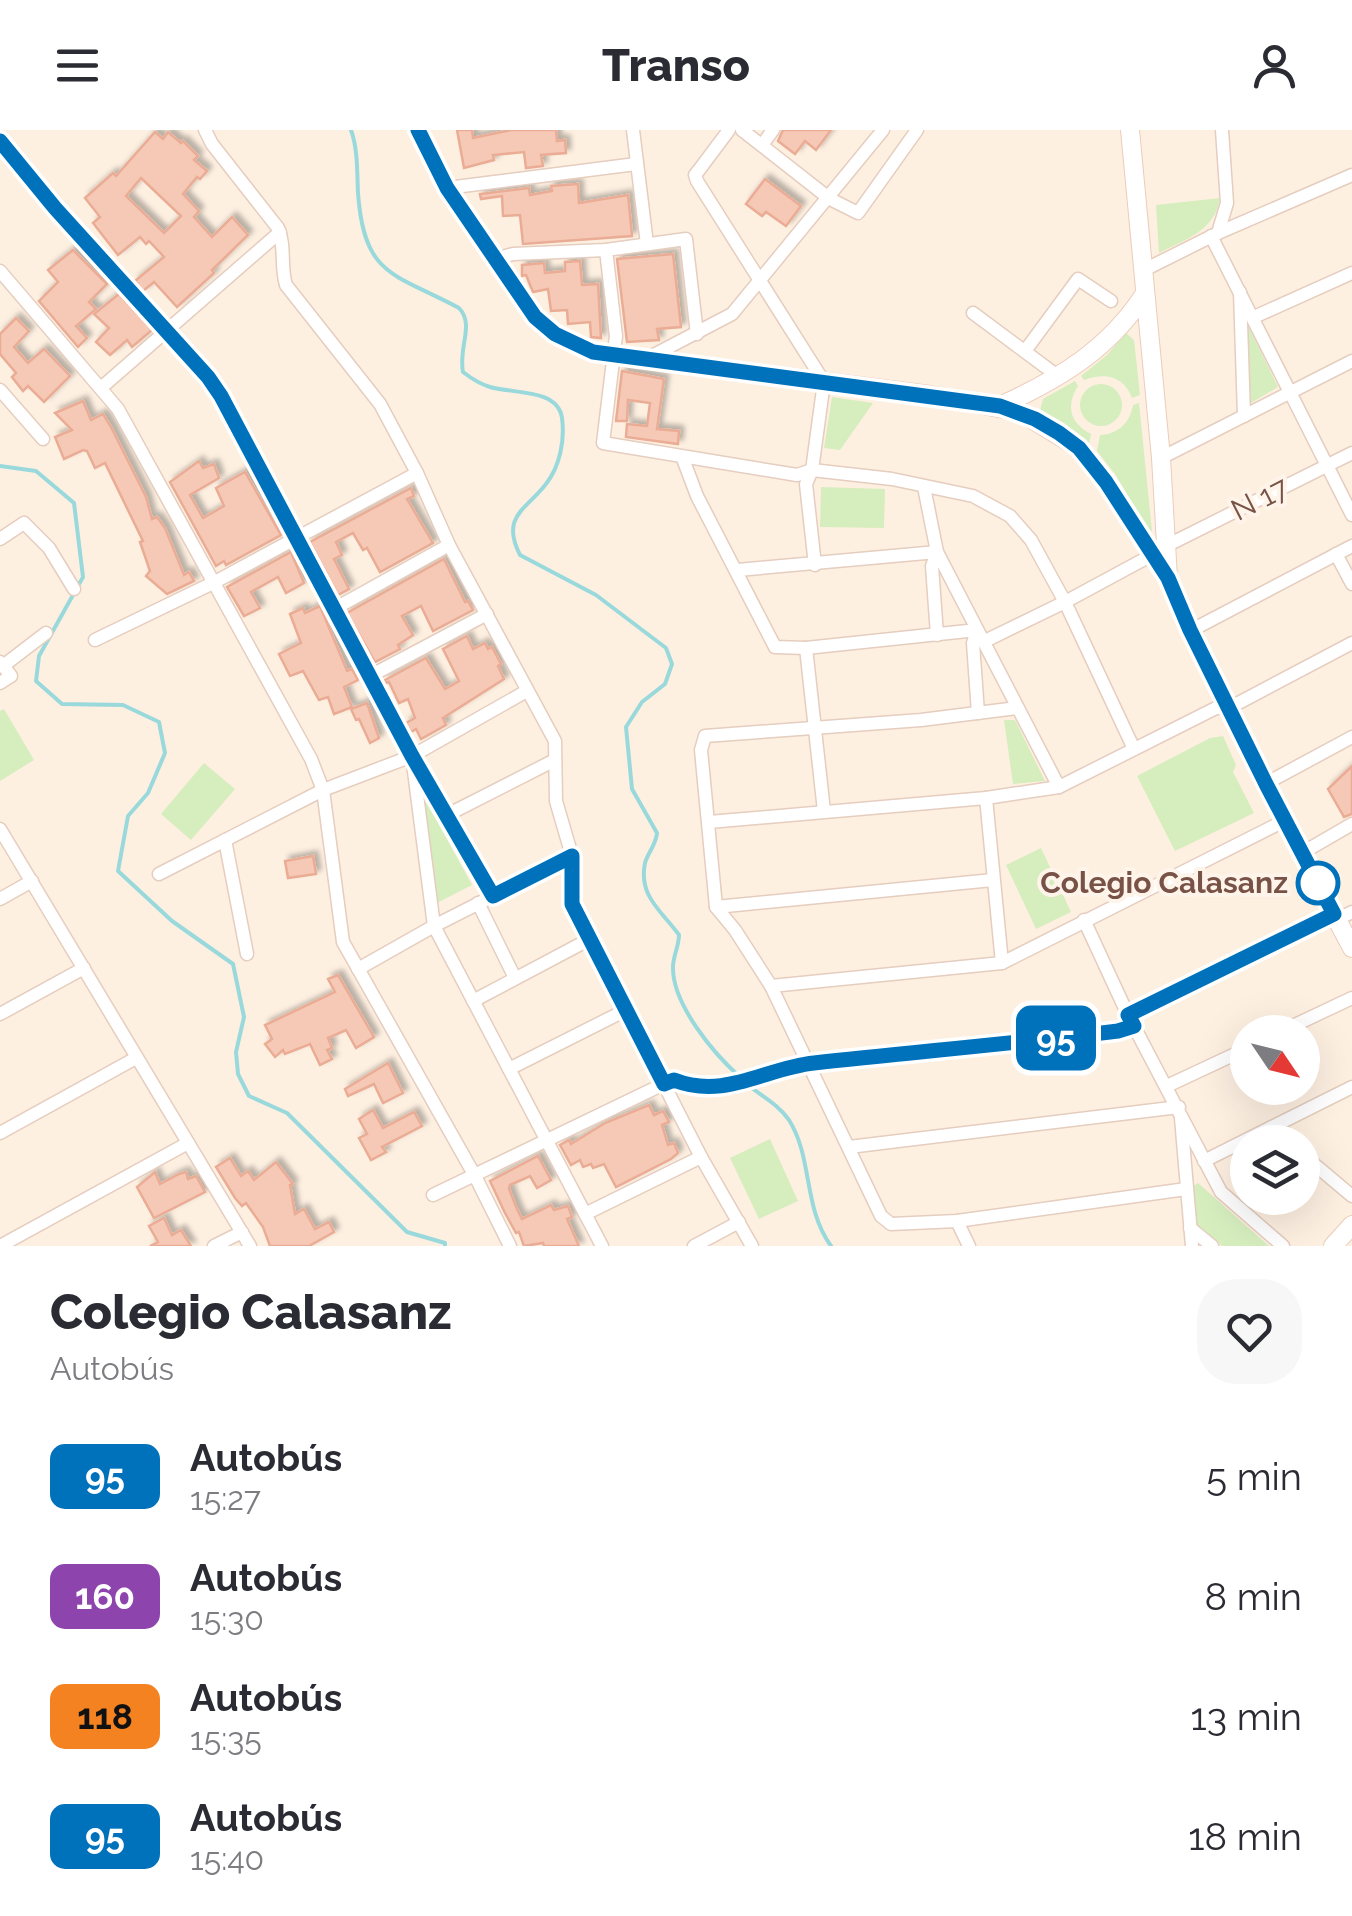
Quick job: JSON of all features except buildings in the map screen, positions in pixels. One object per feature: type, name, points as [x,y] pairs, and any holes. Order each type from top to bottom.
[{"type":"street","points":[[205,130],[280,232],[286,285],[380,404],[525,692],[555,741],[556,800],[572,856],[572,904],[701,1158],[752,1246]]},
{"type":"street","points":[[418,130],[447,188],[544,326],[580,347],[1000,406],[1035,419],[1079,448],[1160,550]]},
{"type":"street","points":[[633,130],[647,244]]},
{"type":"street","points":[[729,130],[696,175],[824,382],[812,470],[806,484],[815,564]]},
{"type":"street","points":[[742,130],[830,199],[858,212],[917,130]]},
{"type":"street","points":[[762,145],[773,130]]},
{"type":"street","points":[[646,359],[732,314],[830,199],[882,130]]},
{"type":"street","points":[[1130,130],[1160,458],[1160,550],[1190,630],[1302,853],[1343,913],[1352,948]]},
{"type":"street","points":[[1222,130],[1227,203],[1214,235],[1352,515]]},
{"type":"street","points":[[0,141],[221,396],[294,538],[372,674],[412,756],[493,896]]},
{"type":"street","points":[[447,188],[636,164]]},
{"type":"street","points":[[1144,270],[1352,175]]},
{"type":"street","points":[[102,387],[280,232]]},
{"type":"street","points":[[495,259],[514,254],[606,250],[686,238],[696,334]]},
{"type":"street","points":[[606,250],[616,336],[603,444],[797,475],[812,470],[892,479],[973,496],[1010,516],[1032,540],[1065,602],[1134,749]]},
{"type":"street","points":[[0,271],[102,387],[132,432],[311,759],[323,790],[344,942],[510,1246]]},
{"type":"street","points":[[1254,317],[1352,273]]},
{"type":"street","points":[[1025,351],[1078,279],[1111,302]]},
{"type":"street","points":[[1240,290],[1244,416]]},
{"type":"street","points":[[1000,406],[1059,377],[1090,356],[1128,320],[1144,295]]},
{"type":"street","points":[[973,313],[1059,377]]},
{"type":"street","points":[[1160,458],[1352,361]]},
{"type":"street","points":[[0,390],[43,439]]},
{"type":"street","name":"N 17","points":[[806,648],[936,635],[981,635],[1065,602],[1352,453]]},
{"type":"street","points":[[683,459],[770,642],[781,650],[806,648],[824,811]]},
{"type":"street","points":[[95,640],[213,583],[418,473]]},
{"type":"street","points":[[924,487],[937,552],[1059,787]]},
{"type":"street","points":[[0,540],[24,523],[48,548],[74,588]]},
{"type":"street","points":[[334,609],[449,545]]},
{"type":"street","points":[[1190,630],[1352,546]]},
{"type":"street","points":[[738,570],[937,552]]},
{"type":"street","points":[[936,635],[932,566],[937,552]]},
{"type":"street","points":[[1336,554],[1352,584]]},
{"type":"street","points":[[372,674],[486,614]]},
{"type":"street","points":[[0,684],[10,676],[2,664],[46,633]]},
{"type":"street","points":[[978,713],[972,643],[981,635]]},
{"type":"street","points":[[709,822],[986,798],[1059,787],[1216,708],[1229,708],[1352,643]]},
{"type":"street","points":[[159,874],[323,790],[412,756],[525,692]]},
{"type":"street","points":[[1018,708],[705,736],[701,750],[716,907],[771,986],[886,1221],[956,1221],[1186,1189]]},
{"type":"street","points":[[1266,784],[1352,737]]},
{"type":"street","points":[[412,756],[434,926],[602,1246]]},
{"type":"street","points":[[447,815],[555,760]]},
{"type":"street","points":[[986,798],[1002,963]]},
{"type":"street","points":[[771,986],[1002,963],[1286,820]]},
{"type":"street","points":[[1302,853],[1352,824]]},
{"type":"street","points":[[0,829],[250,1246]]},
{"type":"street","points":[[225,840],[246,954]]},
{"type":"street","points":[[358,969],[572,856]]},
{"type":"street","points":[[716,907],[994,880]]},
{"type":"street","points":[[0,899],[32,881]]},
{"type":"street","points":[[478,903],[515,978]]},
{"type":"street","points":[[433,1196],[674,1080],[704,1088],[722,1087],[808,1064],[1082,1035],[1131,1020],[1343,913]]},
{"type":"street","points":[[1084,920],[1131,1020],[1221,1192],[1283,1246]]},
{"type":"street","points":[[473,1001],[590,939]]},
{"type":"street","points":[[0,1014],[84,968]]},
{"type":"street","points":[[1316,1015],[1352,998]]},
{"type":"street","points":[[509,1069],[626,1010]]},
{"type":"street","points":[[1166,1086],[1230,1056]]},
{"type":"street","points":[[0,1133],[136,1058]]},
{"type":"street","points":[[1276,1125],[1352,1087]]},
{"type":"street","points":[[849,1147],[1180,1109]]},
{"type":"street","points":[[1180,1109],[1192,1246]]},
{"type":"street","points":[[4,1242],[188,1142]]},
{"type":"street","points":[[1204,1161],[1230,1148]]},
{"type":"street","points":[[586,1214],[701,1158]]},
{"type":"street","points":[[1320,1169],[1352,1196]]},
{"type":"street","points":[[956,1221],[969,1246]]},
{"type":"street","points":[[694,1246],[740,1222]]},
{"type":"street","points":[[1333,1246],[1352,1225]]},
{"type":"street","points":[[1190,1228],[1210,1246]]},
{"type":"street","points":[[214,1246],[242,1232]]},
{"type":"green space","points":[[1220,198],[1206,226],[1159,253],[1156,205]]},
{"type":"green space","points":[[1249,327],[1278,387],[1251,403],[1246,328]]},
{"type":"green space","points":[[1126,333],[1134,340],[1140,395],[1132,398],[1124,385],[1113,378],[1084,380],[1081,376]]},
{"type":"green space","points":[[1075,381],[1078,386],[1072,413],[1078,425],[1091,434],[1089,444],[1040,410],[1043,399]]},
{"type":"green space","points":[[1101,384],[1116,390],[1122,405],[1116,420],[1101,426],[1086,420],[1080,405],[1086,390]]},
{"type":"green space","points":[[832,397],[873,403],[840,450],[824,448]]},
{"type":"green space","points":[[1139,403],[1150,532],[1097,451],[1100,435],[1122,426],[1133,405]]},
{"type":"green space","points":[[821,487],[885,489],[884,528],[820,527]]},
{"type":"green space","points":[[4,709],[34,760],[0,781],[0,711]]},
{"type":"green space","points":[[1004,720],[1015,720],[1045,781],[1013,784]]},
{"type":"green space","points":[[1223,736],[1236,765],[1233,772],[1254,813],[1175,851],[1137,776],[1210,738]]},
{"type":"green space","points":[[204,763],[235,789],[191,840],[161,814]]},
{"type":"green space","points":[[420,790],[472,885],[437,903]]},
{"type":"green space","points":[[1041,848],[1071,912],[1036,929],[1006,865]]},
{"type":"green space","points":[[770,1139],[798,1201],[759,1219],[730,1158]]},
{"type":"green space","points":[[1198,1183],[1269,1246],[1222,1246],[1196,1224],[1193,1186]]},
{"type":"waterway","points":[[351,130],[361,221],[375,257],[400,278],[459,308],[466,322],[463,372],[490,387],[543,397],[559,408],[563,435],[555,469],[514,522],[520,555],[596,595],[666,648],[672,664],[665,684],[642,702],[626,727],[632,789],[657,833],[645,863],[645,885],[653,903],[679,935],[673,967],[679,997],[707,1042],[740,1077]]},
{"type":"waterway","points":[[0,466],[36,471],[74,503],[83,577],[39,656],[36,681],[62,704],[123,705],[159,722],[165,753],[148,793],[128,816],[118,871],[172,921],[233,964],[244,1017],[236,1052],[238,1074],[249,1096],[287,1113],[407,1232],[445,1246]]},
{"type":"waterway","points":[[747,1084],[775,1105],[797,1135],[816,1216],[831,1246]]},
{"type":"bus line","name":"95","points":[[0,141],[221,396],[294,538],[372,674],[412,756],[493,896],[572,856],[572,904],[664,1084],[674,1080],[704,1088],[722,1087],[808,1064],[1118,1031],[1134,1026],[1128,1015],[1334,914],[1266,784],[1168,578],[1106,482],[1079,448],[1035,419],[1000,406],[593,352],[566,340],[535,317],[514,289],[447,188],[418,130]]},
{"type":"place","name":"Colegio Calasanz","points":[[1318,883]]}]
